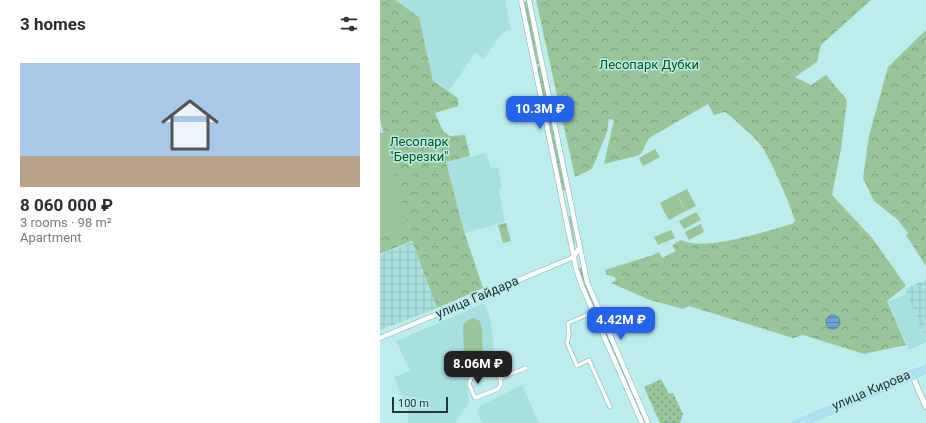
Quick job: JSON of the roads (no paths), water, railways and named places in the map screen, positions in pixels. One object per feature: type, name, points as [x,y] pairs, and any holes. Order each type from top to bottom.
[{"type":"main road","name":"улица Кирова","points":[[807,423],[912,375],[926,366]]},
{"type":"main road","name":"улица Кирова","points":[[793,423],[912,375],[926,372]]},
{"type":"main road","points":[[912,375],[924,394],[926,407]]},
{"type":"street","points":[[521,0],[564,210],[581,284],[642,423]]},
{"type":"street","points":[[529,0],[587,282],[648,423]]},
{"type":"street","points":[[564,210],[571,208]]},
{"type":"street","points":[[574,256],[579,247]]},
{"type":"street","points":[[574,256],[580,259],[583,263]]},
{"type":"street","name":"улица Гайдара","points":[[380,338],[574,256]]},
{"type":"street","points":[[591,308],[587,315],[568,323],[569,335],[567,343],[577,366],[590,360],[610,407]]},
{"type":"street","points":[[599,324],[604,322]]},
{"type":"street","points":[[500,378],[526,368]]},
{"type":"street","points":[[491,370],[500,378],[501,384],[498,389],[475,398],[469,384],[471,378],[491,370]]},
{"type":"street","points":[[629,393],[634,390]]},
{"type":"water","points":[[830,315],[836,315],[840,319],[840,325],[836,329],[830,329],[826,325],[826,319]]},
{"type":"park label","name":"Лесопарк Дубки","points":[[649,64]]},
{"type":"park label","name":"Лесопарк \"Березки\"","points":[[419,148]]}]
